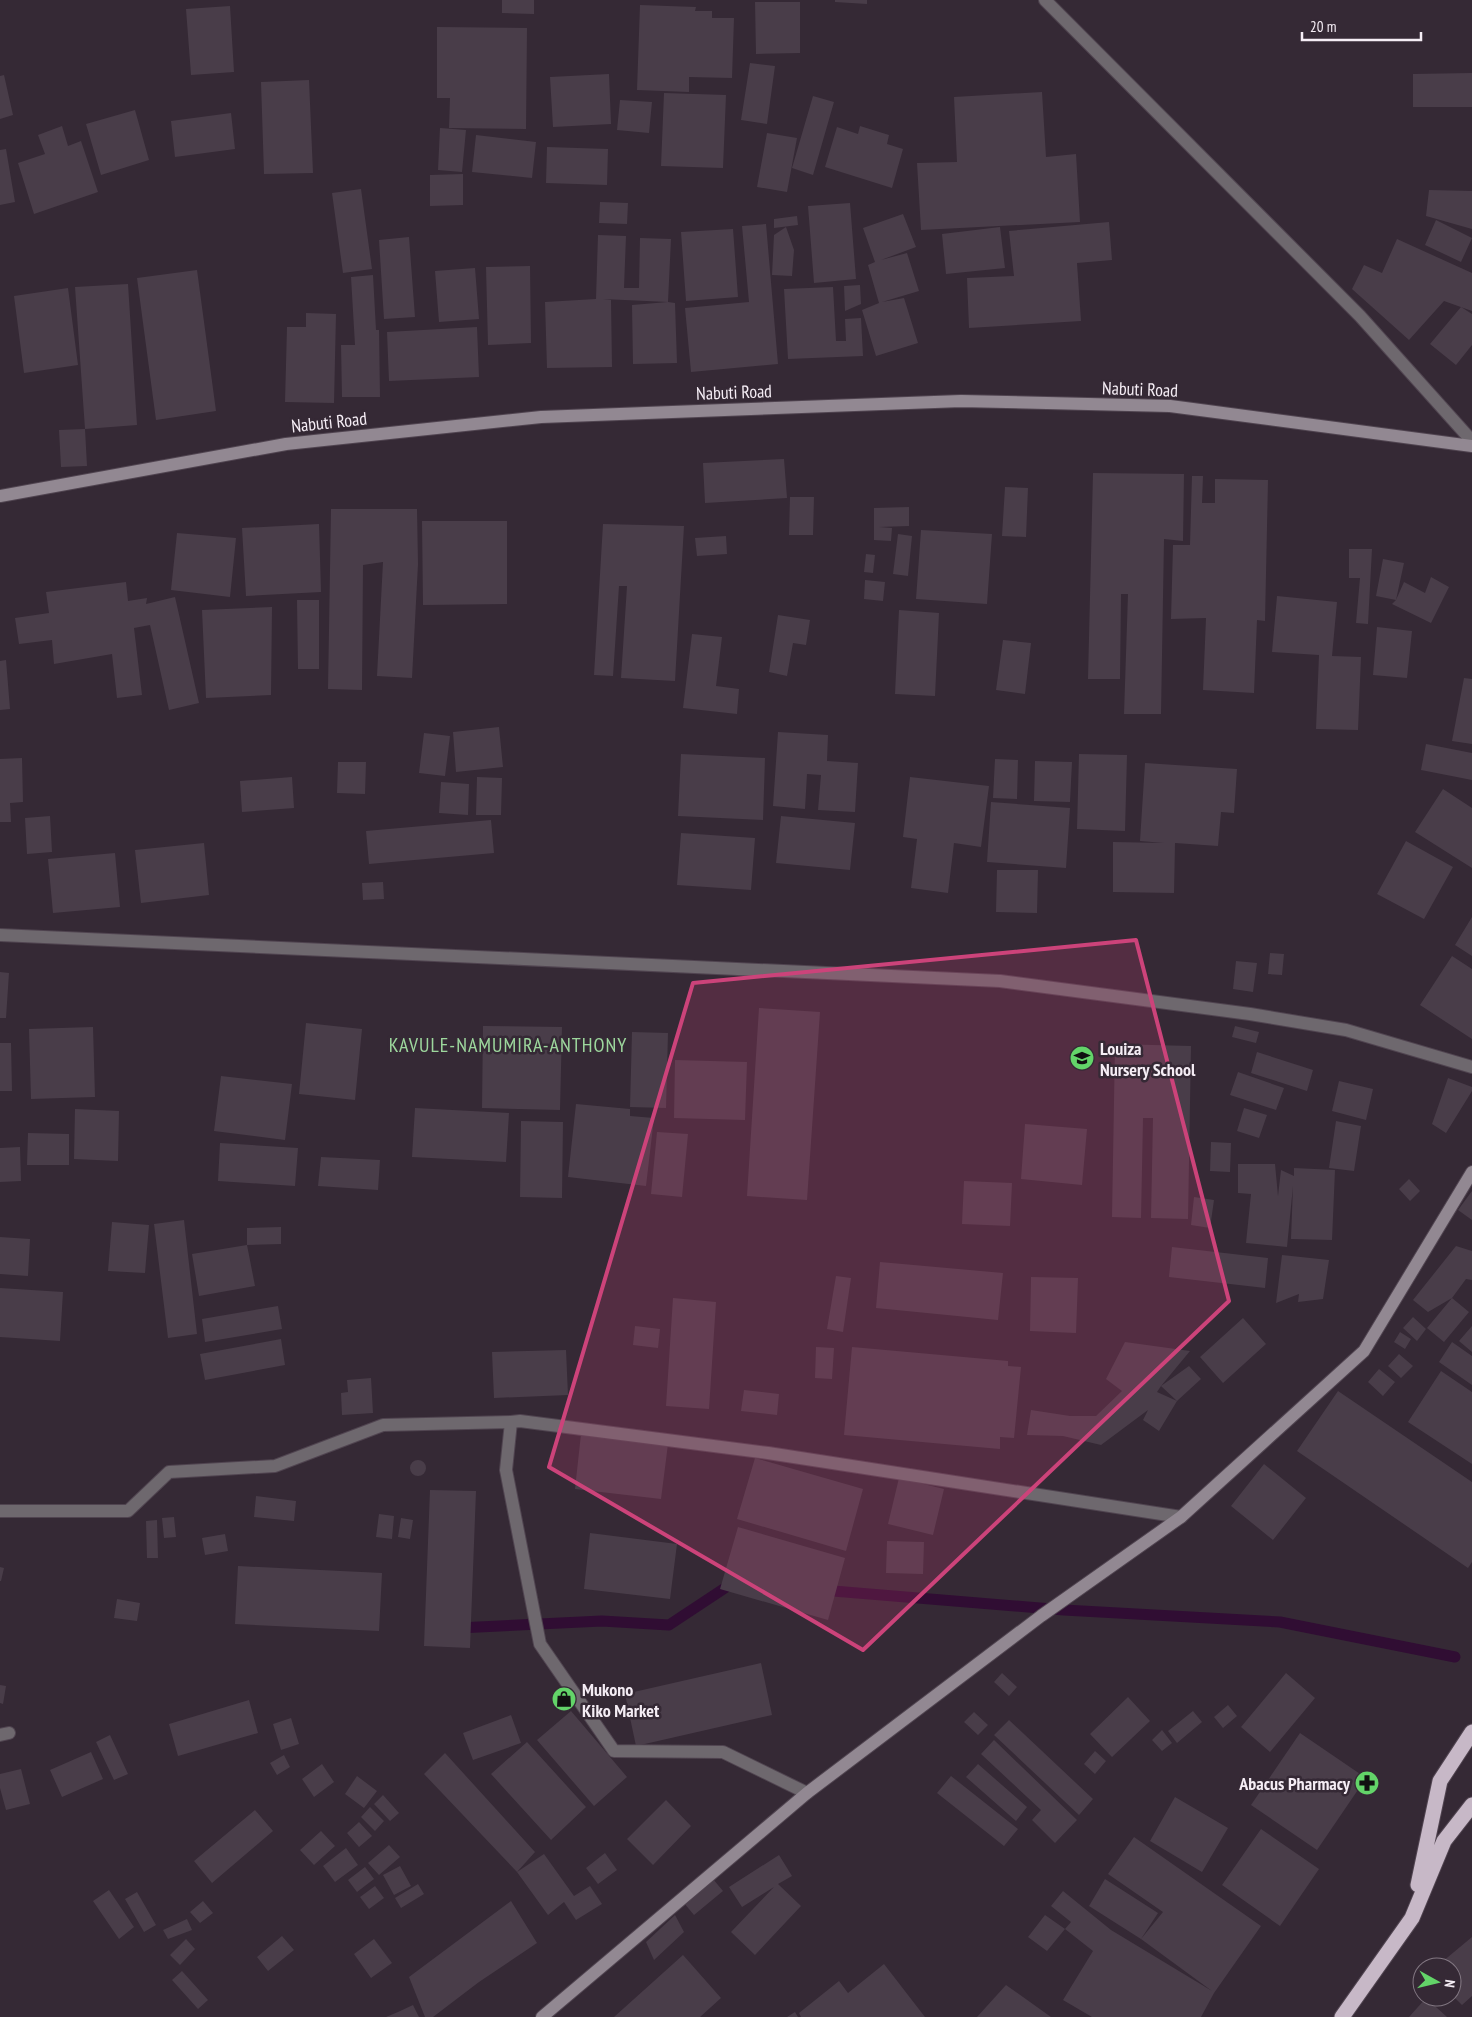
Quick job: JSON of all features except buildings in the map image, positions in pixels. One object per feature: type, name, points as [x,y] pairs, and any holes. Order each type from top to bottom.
[{"type":"highway","points":[[1412,1918],[1440,1781],[1472,1732]]},
{"type":"highway","points":[[1342,2017],[1412,1918],[1444,1841],[1472,1805]]},
{"type":"street","points":[[1045,0],[1360,316],[1472,441]]},
{"type":"street","name":"Nabuti Road","points":[[0,496],[286,444],[541,416],[961,401],[1170,406],[1472,446]]},
{"type":"street","points":[[0,935],[1000,981],[1250,1014],[1336,1029],[1472,1067]]},
{"type":"street","points":[[542,2017],[806,1793],[1040,1616],[1181,1517],[1364,1351],[1472,1172]]},
{"type":"street","points":[[0,1511],[128,1511],[170,1472],[275,1466],[383,1425],[520,1421],[768,1453],[1181,1517]]},
{"type":"street","points":[[511,1422],[506,1470],[540,1644],[614,1751],[723,1752],[806,1793]]},
{"type":"highlighted area","points":[[1136,940],[1229,1301],[863,1650],[549,1467],[693,983]]},
{"type":"waterway","points":[[458,1628],[602,1621],[669,1625],[734,1582]]},
{"type":"waterway","points":[[821,1590],[1064,1610],[1280,1622],[1455,1657]]},
{"type":"place","name":"Louiza Nursery School","points":[[1082,1058]]},
{"type":"place","name":"Mukono Kiko Market","points":[[564,1699]]},
{"type":"place","name":"Abacus Pharmacy","points":[[1367,1783]]},
{"type":"district","name":"KAVULE-NAMUMIRA-ANTHONY","points":[[508,1045]]}]
